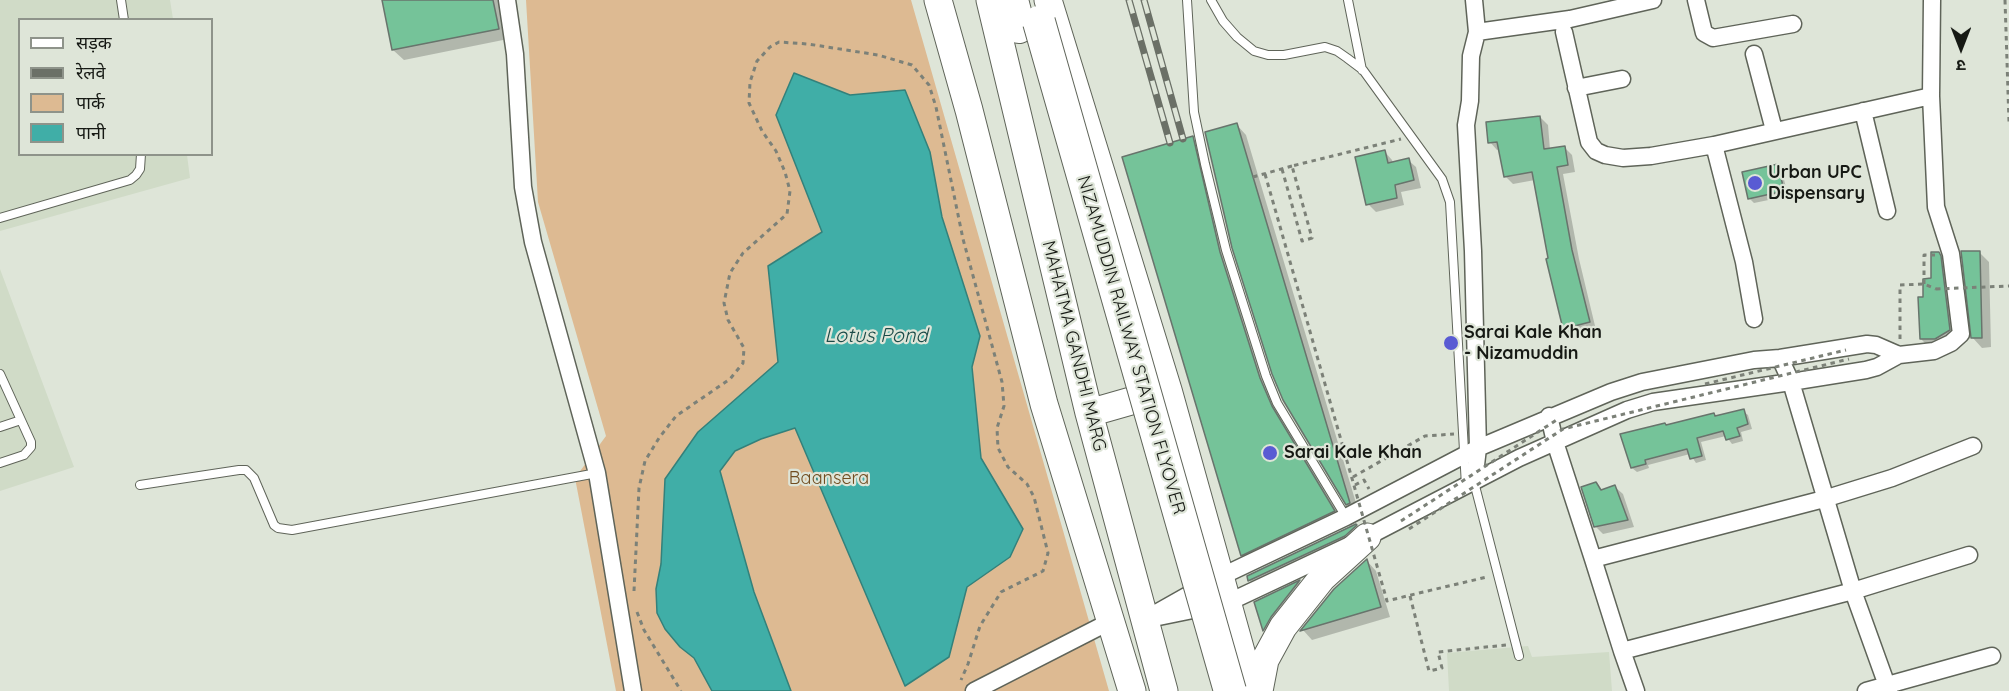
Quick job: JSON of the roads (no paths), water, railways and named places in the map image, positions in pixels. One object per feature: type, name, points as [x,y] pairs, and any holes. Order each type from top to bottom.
[{"type":"highway","name":"NIZAMUDDIN RAILWAY STATION FLYOVER","points":[[1030,10],[1207,691]]},
{"type":"highway","name":"NIZAMUDDIN RAILWAY STATION FLYOVER","points":[[1030,10],[1230,691]]},
{"type":"main road","points":[[938,0],[972,121],[1044,404],[1132,691]]},
{"type":"main road","name":"MAHATMA GANDHI MARG","points":[[990,0],[1089,413],[1164,691]]},
{"type":"main road","points":[[1030,10],[1168,390],[1252,691]]},
{"type":"main road","points":[[1089,413],[1168,390]]},
{"type":"main road","points":[[1259,691],[1265,660],[1283,627],[1322,578],[1367,537]]},
{"type":"street","points":[[507,0],[515,54],[523,187],[533,242],[597,473],[633,691]]},
{"type":"street","points":[[1470,484],[1473,251],[1466,124],[1470,101],[1471,56],[1477,32],[1474,0]]},
{"type":"street","points":[[1477,32],[1570,19],[1653,0]]},
{"type":"street","points":[[1696,0],[1704,33],[1713,38],[1793,24]]},
{"type":"street","points":[[1144,620],[1227,603],[1367,537],[1519,458],[1627,410],[1653,402],[1877,367],[1899,355],[1934,351],[1951,343],[1961,334],[1951,254],[1936,207],[1931,96],[1932,0]]},
{"type":"street","points":[[1564,32],[1590,142],[1596,151],[1623,158],[1651,156],[1714,145],[1931,96]]},
{"type":"street","points":[[1754,54],[1774,130]]},
{"type":"street","points":[[1576,88],[1622,79]]},
{"type":"street","points":[[1863,111],[1887,211]]},
{"type":"street","points":[[1714,145],[1744,262],[1754,319]]},
{"type":"street","points":[[1144,620],[1220,577],[1346,517],[1471,451],[1642,382],[1754,360],[1867,344],[1876,345],[1899,355]]},
{"type":"street","points":[[1780,358],[1791,382],[1853,591],[1888,688]]},
{"type":"street","points":[[1553,418],[1555,442],[1636,691]]},
{"type":"street","points":[[1593,559],[1824,499],[1893,478],[1973,446]]},
{"type":"street","points":[[1622,651],[1853,591],[1969,555]]},
{"type":"street","points":[[966,689],[1111,621]]},
{"type":"street","points":[[1866,691],[1888,688],[1992,656]]},
{"type":"lane","points":[[121,0],[124,18]]},
{"type":"lane","points":[[1187,0],[1194,112],[1204,164],[1226,250],[1266,376],[1277,403],[1346,517]]},
{"type":"lane","points":[[1211,0],[1223,21],[1254,51],[1268,56],[1325,47],[1337,51],[1362,70],[1442,179],[1450,202],[1463,434],[1471,451]]},
{"type":"lane","points":[[1348,0],[1362,70]]},
{"type":"lane","points":[[0,218],[130,180],[140,169],[141,156]]},
{"type":"lane","points":[[0,374],[2,384],[31,442],[31,447],[24,454],[0,463]]},
{"type":"lane","points":[[0,427],[21,420]]},
{"type":"lane","points":[[140,485],[246,470],[254,478],[274,525],[278,528],[292,530],[597,473]]},
{"type":"lane","points":[[1470,484],[1520,656]]},
{"type":"water","name":"Lotus Pond","points":[[794,73],[850,95],[905,90],[930,152],[942,217],[980,336],[972,367],[981,458],[1023,529],[1010,557],[967,587],[949,657],[905,686],[795,428],[761,439],[735,451],[720,471],[754,592],[791,691],[712,691],[694,658],[680,647],[665,629],[657,613],[656,589],[661,564],[665,479],[698,432],[778,362],[768,266],[822,232],[776,115]]},
{"type":"railway","points":[[1129,0],[1170,143]]},
{"type":"railway","points":[[1144,0],[1183,139]]},
{"type":"place","name":"Urban UPC Dispensary","points":[[1755,183]]},
{"type":"place","name":"Sarai Kale Khan - Nizamuddin","points":[[1451,343]]},
{"type":"place","name":"Sarai Kale Khan","points":[[1270,453]]},
{"type":"park label","name":"Baansera","points":[[829,479]]}]
